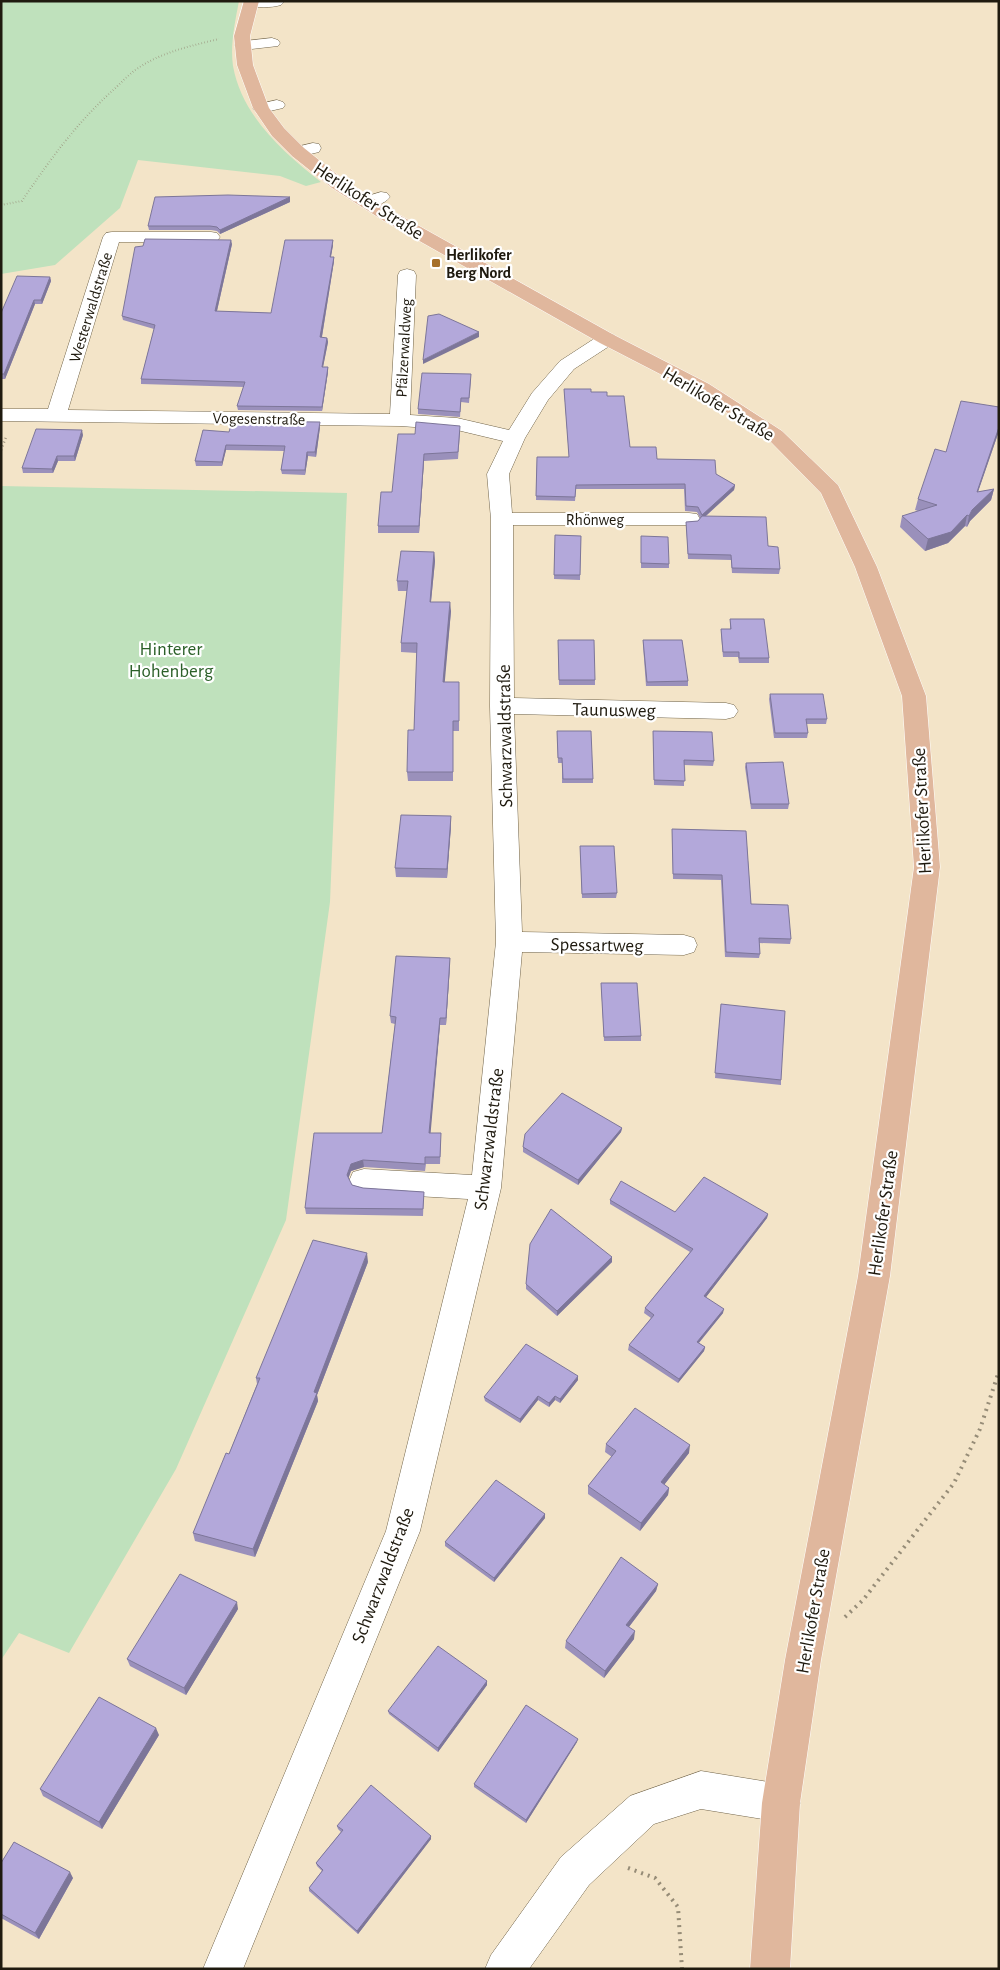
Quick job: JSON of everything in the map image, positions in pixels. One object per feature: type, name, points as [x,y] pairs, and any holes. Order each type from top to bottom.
[{"type":"main road","name":"Herlikofer Straße","points":[[252,1],[242,41],[245,65],[269,107],[278,132],[306,150],[338,184],[374,200],[440,245],[607,339],[702,388],[775,435],[830,490],[866,567],[914,696],[927,867],[874,1276],[802,1660],[781,1803],[770,1969]]},
{"type":"street","points":[[252,1],[276,2]]},
{"type":"street","points":[[242,41],[272,43]]},
{"type":"street","name":"Westerwaldstraße","points":[[56,415],[112,237],[211,237]]},
{"type":"street","name":"Pfälzerwaldweg","points":[[400,420],[407,275]]},
{"type":"street","name":"Schwarzwaldstraße","points":[[222,1969],[403,1531],[486,1188],[510,942],[502,706],[502,519],[498,474],[515,438],[538,397],[567,365],[607,339]]},
{"type":"street","name":"Vogesenstraße","points":[[1,416],[56,415],[400,420],[457,424],[515,438]]},
{"type":"street","name":"Rhönweg","points":[[502,519],[689,519]]},
{"type":"street","name":"Taunusweg","points":[[502,706],[726,711]]},
{"type":"street","name":"Spessartweg","points":[[510,942],[684,945]]},
{"type":"street","points":[[364,1181],[486,1188]]},
{"type":"street","points":[[505,1969],[575,1872],[642,1809],[701,1790],[781,1803]]},
{"type":"path","points":[[1,205],[22,201],[42,171],[84,118],[134,71],[164,56],[193,45],[242,41]]},
{"type":"path","points":[[842,1620],[863,1600],[954,1483],[980,1429],[999,1370]]},
{"type":"path","points":[[575,1872],[626,1867],[655,1878],[678,1908],[682,1969]]},
{"type":"green space","points":[[1,1],[239,1],[233,34],[232,58],[238,84],[245,101],[266,132],[292,158],[321,182],[306,186],[280,176],[138,160],[120,208],[55,265],[1,274]]},
{"type":"green space","name":"Hinterer Hohenberg","points":[[1,486],[347,493],[330,902],[286,1220],[176,1469],[69,1653],[19,1633],[1,1660]]},
{"type":"building","points":[[228,195],[290,197],[220,230],[217,227],[210,226],[148,226],[155,197]]},
{"type":"building","points":[[145,239],[231,240],[215,311],[271,313],[285,240],[333,240],[330,257],[334,257],[320,337],[327,338],[322,367],[328,367],[322,407],[237,406],[245,382],[141,379],[155,325],[122,316],[135,247],[143,246]]},
{"type":"building","points":[[17,276],[50,277],[41,300],[34,300],[4,374],[1,374],[1,313]]},
{"type":"building","points":[[439,314],[479,332],[423,360],[428,316]]},
{"type":"building","points":[[422,373],[471,374],[469,398],[461,398],[460,412],[418,409]]},
{"type":"building","points":[[564,389],[591,389],[591,392],[607,392],[607,396],[624,396],[630,447],[656,447],[657,459],[715,460],[716,474],[735,485],[702,515],[698,507],[686,506],[685,484],[576,485],[575,497],[536,496],[537,457],[569,457]]},
{"type":"building","points":[[961,401],[999,407],[999,427],[977,492],[994,489],[951,532],[928,539],[902,516],[937,505],[918,499],[935,449],[946,452]]},
{"type":"building","points":[[232,421],[320,422],[315,452],[307,452],[305,470],[281,470],[285,446],[226,445],[222,462],[195,461],[203,430],[229,432]]},
{"type":"building","points":[[416,422],[460,426],[458,452],[424,454],[419,526],[378,526],[381,492],[392,492],[398,434],[415,434]]},
{"type":"building","points":[[36,429],[82,430],[74,456],[57,456],[52,469],[22,468]]},
{"type":"building","points":[[702,516],[766,517],[768,546],[778,547],[780,569],[732,568],[731,555],[688,554],[686,522],[698,521]]},
{"type":"building","points":[[555,535],[581,536],[580,575],[554,575]]},
{"type":"building","points":[[641,536],[668,537],[669,564],[641,563]]},
{"type":"building","points":[[401,551],[434,552],[430,602],[450,602],[443,682],[459,682],[459,721],[453,721],[453,772],[407,772],[408,730],[414,730],[417,643],[401,643],[408,581],[397,581]]},
{"type":"building","points":[[730,619],[764,619],[769,658],[739,658],[739,652],[723,652],[721,629],[731,629]]},
{"type":"building","points":[[558,640],[594,640],[595,680],[559,680]]},
{"type":"building","points":[[643,640],[682,640],[688,681],[647,682]]},
{"type":"building","points":[[770,694],[823,694],[827,719],[806,719],[808,733],[775,733]]},
{"type":"building","points":[[557,731],[591,731],[593,779],[563,779],[562,758],[558,758]]},
{"type":"building","points":[[653,731],[712,732],[714,761],[684,760],[685,781],[654,780]]},
{"type":"building","points":[[783,762],[789,804],[751,804],[746,763]]},
{"type":"building","points":[[401,815],[451,816],[447,869],[395,868]]},
{"type":"building","points":[[672,829],[746,831],[751,904],[788,905],[791,939],[759,938],[760,954],[726,952],[722,875],[673,874]]},
{"type":"building","points":[[580,846],[614,846],[617,893],[582,894]]},
{"type":"building","points":[[396,956],[450,958],[446,1018],[440,1018],[429,1133],[441,1133],[440,1157],[425,1157],[425,1164],[363,1160],[351,1164],[347,1175],[352,1185],[363,1188],[424,1192],[423,1209],[305,1208],[314,1133],[382,1133],[396,1017],[390,1016]]},
{"type":"building","points":[[601,983],[637,983],[641,1036],[604,1037]]},
{"type":"building","points":[[721,1004],[785,1011],[781,1080],[715,1073]]},
{"type":"building","points":[[562,1093],[622,1128],[578,1180],[523,1147],[525,1134]]},
{"type":"building","points":[[704,1177],[768,1214],[704,1296],[724,1309],[697,1342],[705,1347],[679,1379],[629,1345],[654,1315],[645,1308],[693,1249],[610,1200],[621,1181],[675,1212]]},
{"type":"building","points":[[551,1209],[612,1257],[557,1311],[526,1284],[530,1244]]},
{"type":"building","points":[[313,1240],[367,1253],[314,1392],[317,1393],[253,1549],[193,1533],[226,1453],[229,1454],[260,1378],[256,1378]]},
{"type":"building","points":[[526,1344],[578,1376],[560,1399],[555,1396],[549,1403],[538,1396],[520,1419],[484,1397]]},
{"type":"building","points":[[635,1408],[690,1445],[661,1482],[669,1488],[641,1523],[588,1486],[616,1451],[606,1444]]},
{"type":"building","points":[[496,1480],[545,1514],[494,1578],[445,1542]]},
{"type":"building","points":[[621,1557],[658,1584],[626,1625],[635,1631],[605,1671],[566,1641]]},
{"type":"building","points":[[180,1574],[237,1602],[184,1688],[127,1659]]},
{"type":"building","points":[[438,1646],[487,1681],[438,1748],[388,1711]]},
{"type":"building","points":[[99,1697],[156,1728],[99,1822],[40,1789]]},
{"type":"building","points":[[526,1705],[578,1739],[526,1820],[474,1784]]},
{"type":"building","points":[[371,1785],[431,1836],[357,1931],[309,1888],[323,1870],[316,1863],[343,1830],[337,1826]]},
{"type":"building","points":[[14,1842],[70,1872],[35,1933],[1,1914],[1,1863]]},
{"type":"place","name":"Herlikofer Berg Nord","points":[[436,263]]}]
